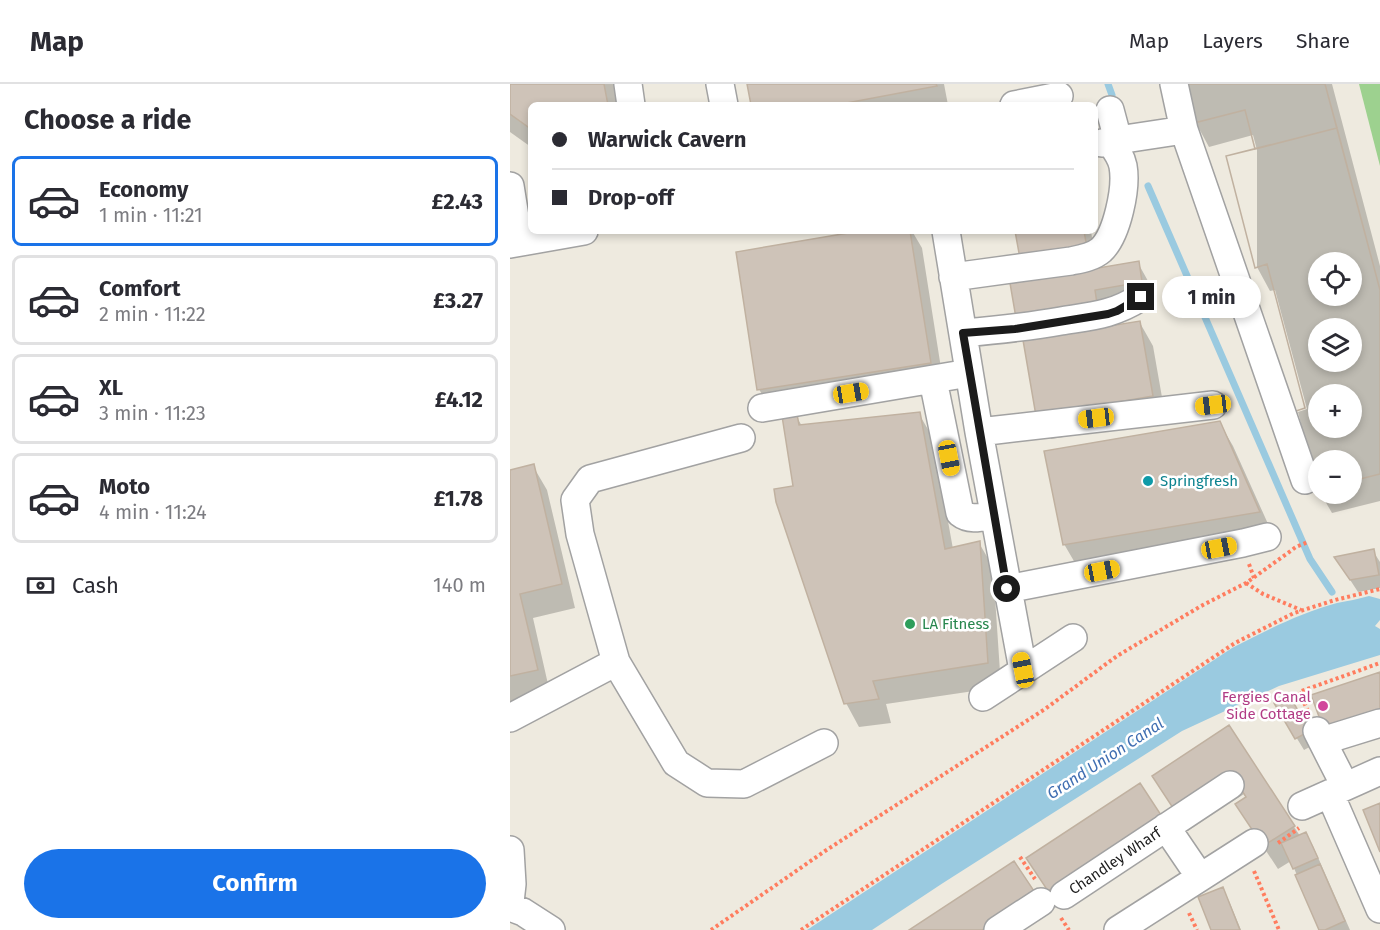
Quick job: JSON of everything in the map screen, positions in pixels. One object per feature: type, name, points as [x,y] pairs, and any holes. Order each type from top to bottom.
[{"type":"street","points":[[628,84],[631,102]]},
{"type":"street","points":[[720,84],[723,102]]},
{"type":"street","points":[[1174,84],[1185,130],[1305,480]]},
{"type":"street","points":[[1029,102],[1059,96]]},
{"type":"street","points":[[953,277],[1071,261],[1099,252],[1106,244],[1123,197],[1123,165],[1119,153],[1108,142],[1110,110]]},
{"type":"street","points":[[1108,142],[1185,130]]},
{"type":"street","points":[[510,186],[514,243],[566,234]]},
{"type":"street","points":[[946,234],[979,432],[1023,670]]},
{"type":"street","points":[[963,333],[1015,329],[1108,314],[1141,297]]},
{"type":"street","points":[[762,408],[969,374]]},
{"type":"street","points":[[933,380],[960,513],[973,518],[994,516]]},
{"type":"street","points":[[979,432],[1213,405]]},
{"type":"street","points":[[741,438],[590,479],[575,500],[580,534],[616,662],[676,763],[707,783],[744,784],[824,744]]},
{"type":"street","points":[[1007,589],[1267,537]]},
{"type":"street","points":[[983,697],[1073,638]]},
{"type":"street","points":[[510,718],[616,662]]},
{"type":"street","points":[[1380,723],[1320,736],[1350,787],[1380,909]]},
{"type":"street","name":"Chandley Wharf","points":[[998,930],[1170,832],[1230,785]]},
{"type":"street","points":[[1302,806],[1350,787]]},
{"type":"street","name":"Chandley Wharf","points":[[1170,832],[1200,877]]},
{"type":"street","points":[[510,850],[512,885],[510,902]]},
{"type":"street","points":[[1118,930],[1200,877],[1260,850]]},
{"type":"street","points":[[510,907],[523,912],[551,930]]},
{"type":"path","points":[[711,930],[825,851],[1045,709],[1117,656],[1201,606],[1246,583],[1308,542]]},
{"type":"path","points":[[1246,583],[1263,594],[1301,610]]},
{"type":"path","points":[[801,930],[1235,643],[1301,610],[1380,589]]},
{"type":"path","points":[[1320,736],[1299,692],[1380,663]]},
{"type":"path","points":[[1279,930],[1260,850],[1350,787]]},
{"type":"path","points":[[1186,904],[1197,930]]},
{"type":"green space","points":[[1359,84],[1380,84],[1380,166]]},
{"type":"water","name":"Grand Union Canal","points":[[1369,596],[1380,599],[1380,620],[1375,626],[1380,629],[1380,655],[1279,686],[1182,731],[872,930],[807,930],[1232,648],[1310,612]]},
{"type":"building","points":[[510,84],[604,84],[607,102],[528,102],[528,127],[510,114]]},
{"type":"building","points":[[747,84],[936,84],[937,86],[852,102],[750,102]]},
{"type":"building","points":[[1184,84],[1325,84],[1337,128],[1255,149],[1245,110],[1194,123]]},
{"type":"building","points":[[1184,84],[1325,84],[1380,290],[1380,474],[1362,478],[1362,450],[1308,450],[1308,456],[1296,411],[1305,408],[1267,264],[1255,268],[1226,156],[1255,149],[1245,110],[1194,123]]},
{"type":"building","points":[[1337,128],[1380,290],[1380,474],[1362,478],[1362,450],[1308,450],[1308,456],[1296,411],[1305,408],[1267,264],[1255,268],[1226,156]]},
{"type":"building","points":[[842,234],[910,234],[931,363],[757,390],[736,252]]},
{"type":"building","points":[[1016,234],[1085,234],[1088,253],[1021,264]]},
{"type":"building","points":[[1139,261],[1142,282],[1095,290],[1098,310],[1017,324],[1010,283]]},
{"type":"building","points":[[1140,321],[1153,396],[1036,416],[1023,340]]},
{"type":"building","points":[[920,412],[945,549],[980,541],[988,663],[873,681],[879,699],[844,704],[776,502],[774,489],[793,486],[782,416],[797,414],[799,425]]},
{"type":"building","name":"Springfresh","points":[[1220,421],[1260,512],[1063,545],[1044,451]]},
{"type":"building","points":[[534,464],[562,584],[520,594],[538,670],[510,676],[510,470]]},
{"type":"building","points":[[1374,549],[1379,575],[1350,580],[1334,557]]},
{"type":"building","points":[[1380,672],[1380,711],[1324,730],[1311,695]]},
{"type":"building","points":[[1289,695],[1310,731],[1295,739],[1274,703]]},
{"type":"building","points":[[1229,725],[1295,826],[1263,846],[1235,804],[1246,797],[1230,771],[1173,808],[1152,776]]},
{"type":"building","points":[[1140,783],[1161,815],[1048,891],[1026,858]]},
{"type":"building","points":[[1380,803],[1380,852],[1363,810]]},
{"type":"building","points":[[1306,832],[1318,858],[1293,869],[1281,843]]},
{"type":"building","points":[[1014,861],[1036,894],[982,930],[909,930]]},
{"type":"building","points":[[1320,864],[1345,921],[1325,930],[1319,930],[1295,875]]},
{"type":"building","points":[[1223,887],[1240,930],[1211,930],[1198,897]]},
{"type":"waterway","points":[[1108,84],[1112,95]]},
{"type":"waterway","points":[[1148,186],[1310,559],[1332,592]]},
{"type":"place","name":"Springfresh","points":[[1148,481]]},
{"type":"place","name":"LA Fitness","points":[[910,624]]},
{"type":"place","name":"Fergies Canal Side Cottage","points":[[1323,706]]},
{"type":"route","points":[[1007,589],[963,333],[1015,329],[1108,314],[1141,297]]}]
